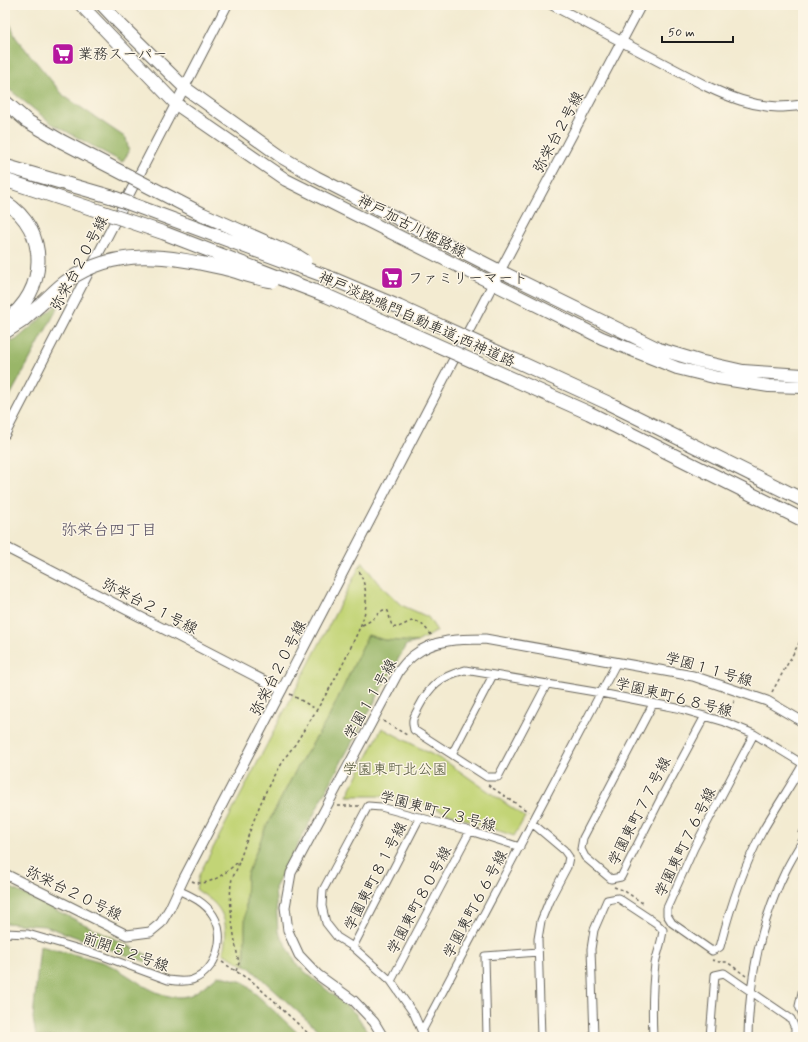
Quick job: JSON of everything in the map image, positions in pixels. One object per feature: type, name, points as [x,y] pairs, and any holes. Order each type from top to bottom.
[{"type":"highway","points":[[5,102],[28,121],[61,141],[202,214],[297,256],[333,279]]},
{"type":"highway","name":"神戸淡路鳴門自動車道;西神道路","points":[[5,166],[112,197],[333,279],[399,307],[600,400],[803,500]]},
{"type":"highway","name":"神戸淡路鳴門自動車道;西神道路","points":[[5,180],[164,233],[297,283],[590,413],[803,520]]},
{"type":"highway","points":[[5,202],[19,213],[31,231],[36,242],[38,273],[29,296],[13,316],[5,321]]},
{"type":"highway","points":[[5,332],[22,321],[67,281],[93,266],[120,258],[145,256],[188,261],[265,280],[297,283]]},
{"type":"main road","name":"神戸加古川姫路線","points":[[81,5],[176,104],[286,180],[602,338],[677,368],[718,378],[769,386],[803,387]]},
{"type":"main road","name":"神戸加古川姫路線","points":[[102,5],[185,88],[283,158],[316,177],[500,271],[659,349],[699,361],[743,371],[803,375]]},
{"type":"street","name":"弥栄台２０号線","points":[[5,434],[228,5]]},
{"type":"street","points":[[552,5],[706,86],[728,96],[753,104],[779,107],[803,105]]},
{"type":"street","name":"弥栄台２号線","points":[[500,271],[641,5]]},
{"type":"street","name":"弥栄台２０号線","points":[[5,874],[127,935],[150,932],[161,923],[500,271]]},
{"type":"street","name":"弥栄台２１号線","points":[[5,547],[282,690]]},
{"type":"street","name":"学園１１号線","points":[[383,1037],[374,1022],[354,1001],[318,975],[299,956],[288,931],[285,907],[291,873],[399,671],[414,655],[437,642],[462,639],[485,639],[693,676],[767,701],[803,722]]},
{"type":"street","name":"学園東町６６号線","points":[[423,1034],[618,662]]},
{"type":"street","name":"学園東町６８号線","points":[[547,684],[498,777],[488,777],[414,730],[412,721],[427,693],[438,681],[452,674],[465,670],[601,692],[677,708],[725,722],[754,734],[803,764]]},
{"type":"street","points":[[452,754],[493,675]]},
{"type":"street","name":"学園東町７７号線","points":[[653,704],[583,838],[581,849],[585,856],[611,879],[621,877],[665,789],[705,716]]},
{"type":"street","name":"学園東町７６号線","points":[[754,734],[694,848],[667,908],[667,916],[672,923],[712,951],[720,947],[735,898],[762,832],[803,764]]},
{"type":"street","name":"学園東町７３号線","points":[[423,1034],[414,1014],[391,981],[353,947],[336,937],[326,923],[322,906],[323,890],[368,806],[381,806],[470,831],[520,847]]},
{"type":"street","name":"学園東町８１号線","points":[[353,947],[420,817]]},
{"type":"street","points":[[534,820],[569,857],[567,867],[549,901],[538,939],[541,1037]]},
{"type":"street","name":"学園東町８０号線","points":[[391,981],[470,831]]},
{"type":"street","points":[[748,1037],[750,991],[758,951],[771,906],[786,870],[803,840]]},
{"type":"street","points":[[178,890],[202,902],[213,914],[219,928],[219,943],[216,958]]},
{"type":"street","points":[[594,1037],[591,949],[594,930],[607,900],[618,898],[656,923],[663,930],[662,940],[655,963],[652,1017],[653,1037]]},
{"type":"street","name":"前開５２号線","points":[[5,934],[28,934],[100,955],[168,980],[192,980],[203,973],[216,958]]},
{"type":"street","points":[[487,1037],[485,956],[538,952]]},
{"type":"street","points":[[710,1037],[714,975],[724,973],[791,1019],[795,1028],[795,1037]]},
{"type":"street","points":[[803,988],[799,1006],[803,1015]]},
{"type":"path","points":[[236,971],[239,963],[233,928],[231,896],[232,880],[265,792],[280,765],[296,743],[340,670],[362,625],[366,605],[366,592],[364,582],[358,568]]},
{"type":"path","points":[[362,625],[374,620],[383,610],[388,611],[391,625],[393,627],[398,628],[410,621],[415,621],[422,624],[437,642]]},
{"type":"path","points":[[767,701],[803,636]]},
{"type":"path","points":[[282,690],[316,709]]},
{"type":"path","points":[[725,722],[739,691]]},
{"type":"path","points":[[374,716],[409,736]]},
{"type":"path","points":[[493,788],[534,820]]},
{"type":"path","points":[[328,806],[368,806]]},
{"type":"path","points":[[184,878],[197,884],[214,880],[240,859]]},
{"type":"path","points":[[216,958],[254,983],[312,1037]]},
{"type":"green space","points":[[5,13],[17,39],[64,96],[126,138],[129,152],[122,162],[51,123],[5,86]]},
{"type":"green space","points":[[62,300],[5,405],[5,344],[16,340]]},
{"type":"green space","points":[[362,562],[378,583],[401,605],[428,617],[437,631],[417,642],[384,640],[368,635],[329,717],[296,770],[265,829],[247,875],[245,966],[223,953],[226,934],[225,922],[216,905],[196,889],[199,875]]},
{"type":"green space","points":[[368,635],[384,640],[417,642],[406,645],[344,757],[275,888],[278,931],[298,966],[356,1014],[371,1037],[323,1037],[320,1032],[250,968],[245,966],[247,875],[265,829],[296,770],[329,717]]},
{"type":"green space","name":"学園東町北公園","points":[[382,728],[448,763],[525,817],[514,836],[422,804],[381,796],[347,796]]},
{"type":"green space","points":[[5,885],[149,956],[149,963],[45,926],[5,923]]},
{"type":"green space","points":[[40,946],[102,962],[154,991],[176,997],[191,995],[219,975],[243,982],[302,1037],[36,1037],[33,1018]]},
{"type":"place","name":"業務スーパー","points":[[63,54]]},
{"type":"place","name":"ファミリーマート","points":[[392,278]]},
{"type":"district","name":"弥栄台四丁目","points":[[109,529]]}]
